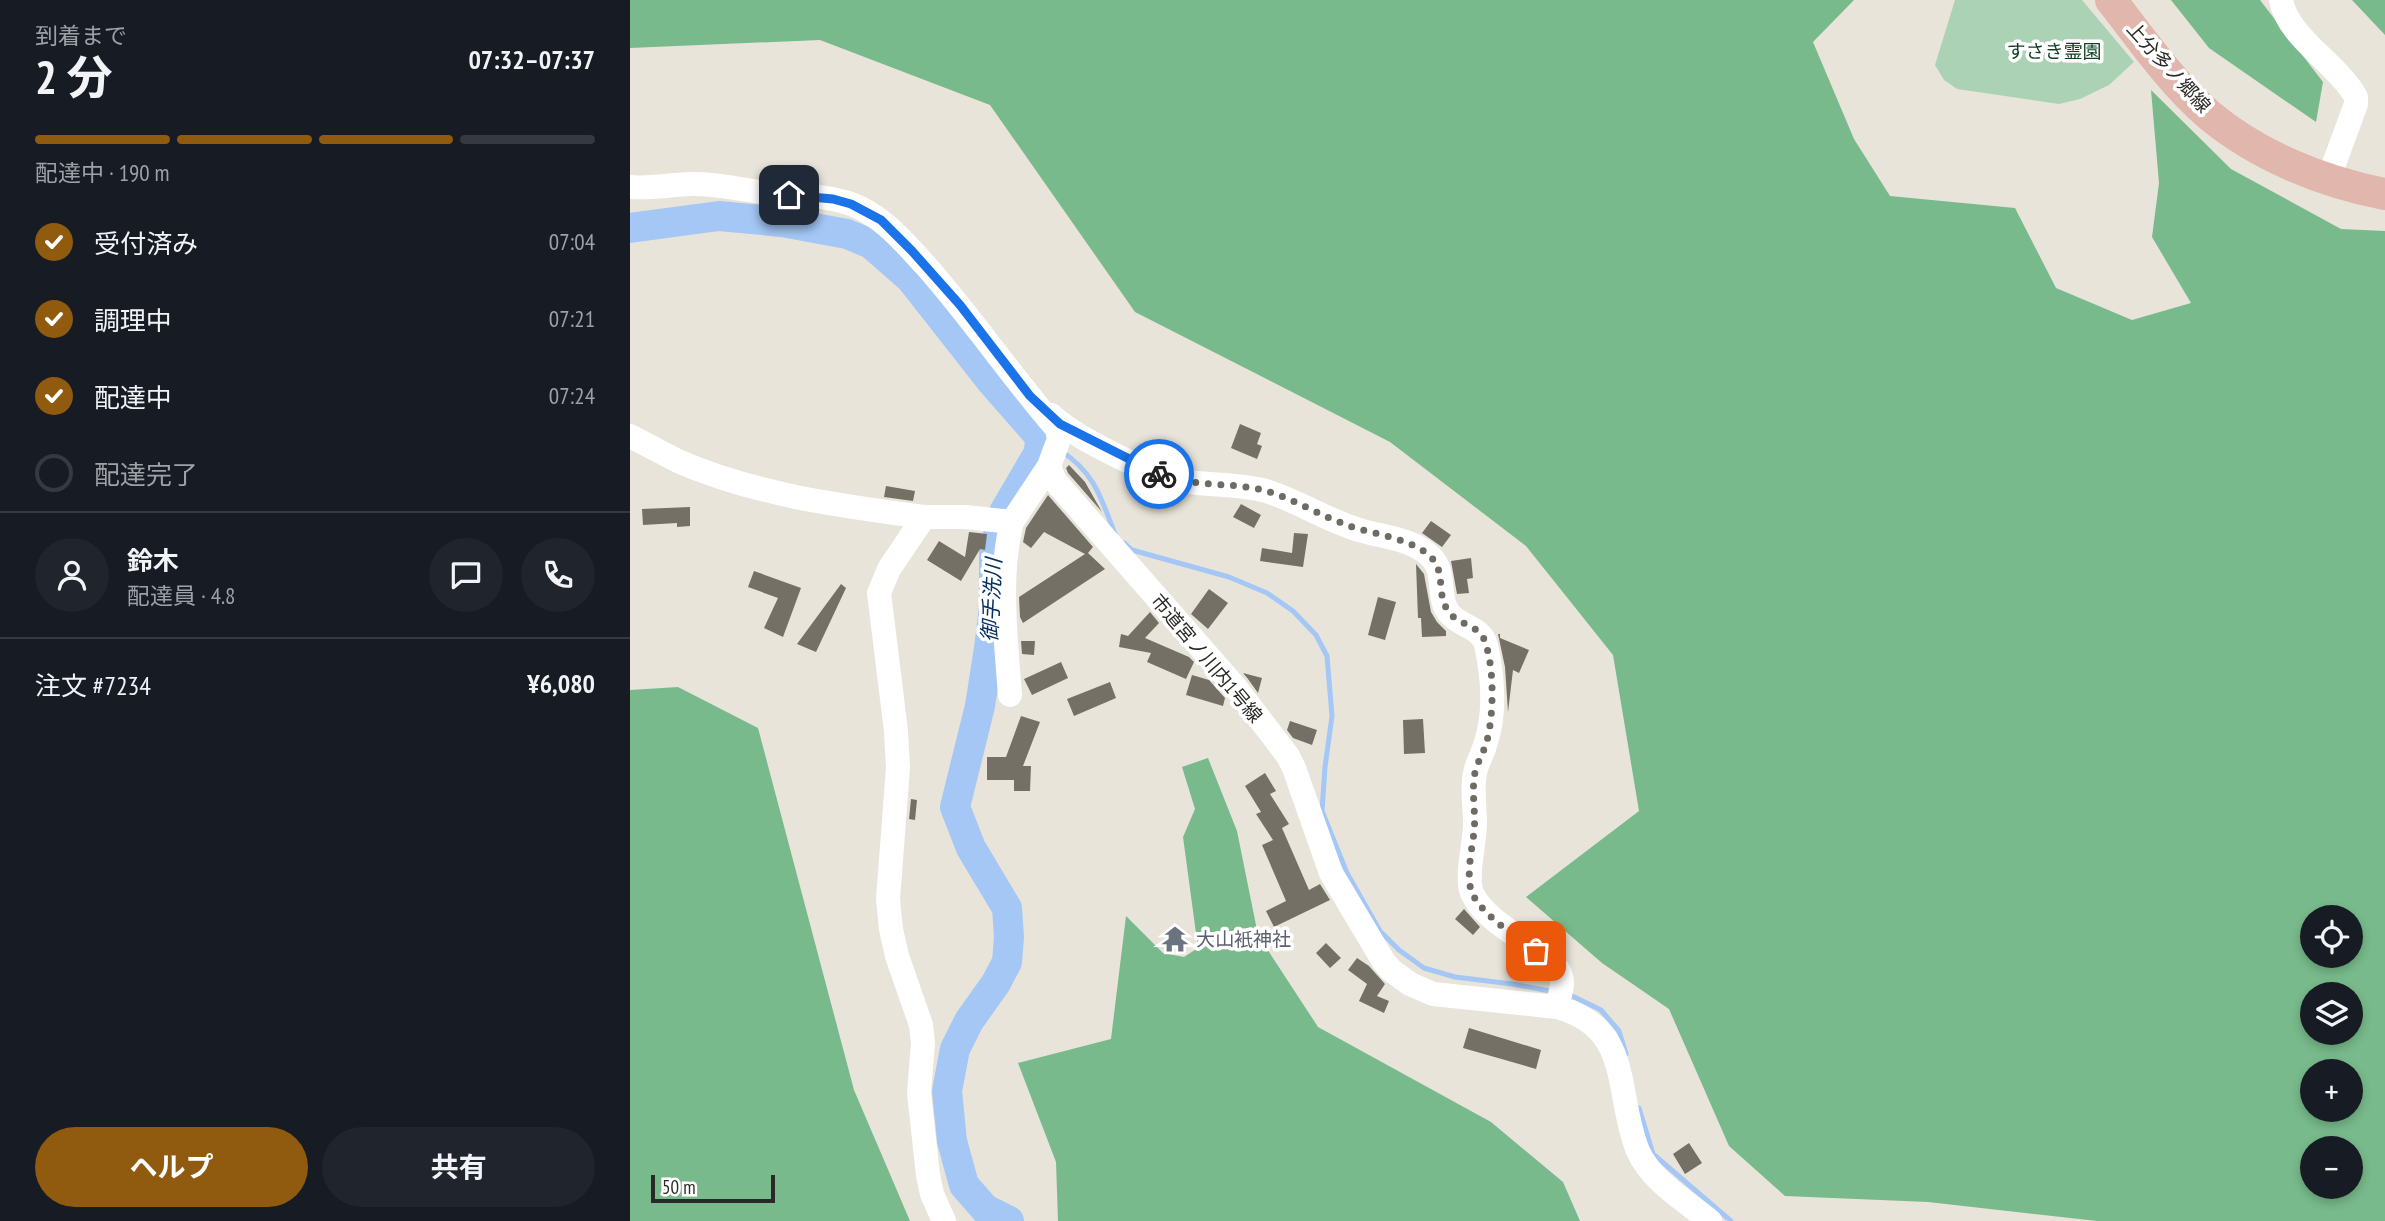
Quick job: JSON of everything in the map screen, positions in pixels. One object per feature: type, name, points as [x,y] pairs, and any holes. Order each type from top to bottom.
[{"type":"main road","name":"上分多ノ郷線","points":[[2111,0],[2164,68],[2210,115],[2255,146],[2328,180],[2385,194]]},
{"type":"street","points":[[2281,0],[2283,10],[2294,27],[2336,71],[2356,97],[2328,180]]},
{"type":"street","name":"市道宮ノ川内1号線","points":[[630,187],[718,185],[833,199],[881,220],[960,305],[1056,429],[1059,436],[1053,456],[1055,481],[1236,688],[1288,757],[1331,873],[1384,962],[1410,984],[1433,994],[1559,999],[1586,1018],[1606,1038],[1615,1058],[1638,1151],[1657,1177],[1710,1221]]},
{"type":"street","points":[[1030,396],[1066,428],[1157,474],[1185,482],[1232,485],[1265,491],[1353,528],[1411,544],[1432,558],[1437,564],[1445,606],[1456,620],[1483,637],[1491,673],[1490,723],[1474,780],[1475,822],[1470,886],[1473,896],[1497,922],[1561,972],[1559,999]]},
{"type":"street","points":[[630,436],[677,461],[706,472],[812,501],[924,517],[952,516],[1005,521]]},
{"type":"street","points":[[1010,695],[1005,622],[1005,521],[1053,456]]},
{"type":"street","points":[[924,517],[889,569],[879,593],[894,705],[897,755],[889,863],[888,900],[891,929],[897,956],[921,1025],[923,1043],[919,1093],[928,1175],[932,1194],[944,1221]]},
{"type":"green space","points":[[630,0],[1854,0],[1813,42],[1854,139],[1890,196],[2015,208],[2056,288],[2132,320],[2191,303],[2152,237],[2159,183],[2151,90],[2231,169],[2341,229],[2385,231],[2385,1221],[2097,1221],[1928,1202],[1785,1196],[1729,1146],[1669,1009],[1602,963],[1526,897],[1639,811],[1613,655],[1526,546],[1390,442],[1135,312],[990,105],[820,40],[630,48]]},
{"type":"green space","name":"すさき霊園","points":[[1955,0],[2082,0],[2134,62],[2109,85],[2080,99],[2059,104],[1957,89],[1944,80],[1935,65]]},
{"type":"green space","points":[[2171,0],[2260,0],[2323,82],[2316,122],[2209,48]]},
{"type":"green space","points":[[2352,0],[2385,0],[2385,35]]},
{"type":"green space","points":[[678,687],[758,728],[854,1090],[910,1221],[630,1221],[630,690]]},
{"type":"green space","points":[[1208,758],[1237,831],[1258,935],[1318,1027],[1491,1122],[1563,1182],[1580,1221],[1058,1221],[1056,1162],[1018,1063],[1111,1039],[1126,916],[1163,953],[1184,957],[1198,948],[1183,837],[1195,809],[1182,767]]},
{"type":"building","points":[[1240,424],[1261,433],[1257,444],[1262,446],[1257,459],[1231,448]]},
{"type":"building","points":[[1069,465],[1085,482],[1102,512],[1068,473],[1066,468]]},
{"type":"building","points":[[886,486],[915,491],[913,501],[884,497]]},
{"type":"building","points":[[1048,495],[1093,547],[1088,553],[1105,569],[1023,623],[1019,597],[1085,554],[1044,532],[1031,548],[1023,542],[1026,528]]},
{"type":"building","points":[[1241,504],[1261,515],[1254,528],[1233,517]]},
{"type":"building","points":[[690,507],[690,526],[677,527],[677,523],[643,525],[642,509]]},
{"type":"building","points":[[1431,521],[1451,535],[1442,547],[1422,533]]},
{"type":"building","points":[[969,532],[987,534],[985,550],[980,549],[961,581],[927,560],[939,541],[965,557]]},
{"type":"building","points":[[1294,533],[1308,534],[1303,567],[1260,561],[1262,548],[1292,553]]},
{"type":"building","points":[[1471,558],[1473,578],[1467,579],[1469,593],[1457,594],[1451,561]]},
{"type":"building","points":[[1416,564],[1424,574],[1431,612],[1446,631],[1446,636],[1422,637],[1421,618],[1418,618]]},
{"type":"building","points":[[754,571],[801,588],[783,637],[764,628],[778,598],[748,587]]},
{"type":"building","points":[[841,584],[846,588],[816,652],[797,644]]},
{"type":"building","points":[[1209,589],[1228,603],[1208,629],[1191,614]]},
{"type":"building","points":[[1378,597],[1396,602],[1385,640],[1368,635]]},
{"type":"building","points":[[1150,612],[1159,623],[1145,638],[1189,657],[1194,662],[1186,679],[1147,662],[1151,653],[1119,647],[1121,634],[1128,636]]},
{"type":"building","points":[[1498,634],[1500,638],[1529,650],[1519,673],[1513,670],[1508,712],[1505,667]]},
{"type":"building","points":[[1021,641],[1035,641],[1034,655],[1022,654]]},
{"type":"building","points":[[1061,662],[1068,678],[1032,695],[1024,679]]},
{"type":"building","points":[[1243,673],[1262,678],[1258,693],[1248,679]]},
{"type":"building","points":[[1192,675],[1209,680],[1225,698],[1223,706],[1186,695]]},
{"type":"building","points":[[1110,682],[1116,698],[1074,716],[1067,699]]},
{"type":"building","points":[[1021,716],[1040,722],[1023,766],[1031,766],[1030,791],[1014,791],[1014,780],[987,780],[987,757],[1006,757]]},
{"type":"building","points":[[1423,719],[1425,753],[1404,754],[1403,720]]},
{"type":"building","points":[[1290,721],[1317,730],[1312,745],[1293,738],[1287,730]]},
{"type":"building","points":[[1265,773],[1276,791],[1270,794],[1289,824],[1282,828],[1309,890],[1320,884],[1330,900],[1274,927],[1266,911],[1286,901],[1262,845],[1273,840],[1256,814],[1261,812],[1245,786]]},
{"type":"building","points":[[911,799],[917,800],[915,820],[909,819]]},
{"type":"building","points":[[1464,909],[1480,927],[1473,935],[1455,919]]},
{"type":"building","points":[[1326,943],[1341,958],[1330,968],[1316,953]]},
{"type":"building","points":[[1357,958],[1369,966],[1385,984],[1377,996],[1389,1001],[1384,1013],[1359,1001],[1367,984],[1348,970]]},
{"type":"building","points":[[1469,1028],[1541,1050],[1536,1069],[1463,1048]]},
{"type":"building","points":[[1689,1143],[1702,1163],[1685,1174],[1673,1154]]},
{"type":"waterway","name":"御手洗川","points":[[630,228],[719,216],[782,222],[847,234],[871,244],[911,279],[991,381],[1041,438],[1038,454],[1004,512],[994,551],[994,608],[989,648],[980,706],[955,807],[971,848],[1007,908],[1009,937],[1007,962],[996,983],[969,1021],[955,1049],[947,1091],[952,1141],[964,1185],[985,1209],[1009,1221]]},
{"type":"waterway","points":[[1061,451],[1082,468],[1096,487],[1115,534]]},
{"type":"waterway","points":[[1124,543],[1132,550],[1229,577],[1267,593],[1293,611],[1316,635],[1327,656],[1332,716],[1322,811],[1347,873],[1380,931],[1399,950],[1424,968],[1455,977],[1555,992]]},
{"type":"waterway","points":[[1568,994],[1601,1010],[1619,1031],[1626,1054]]},
{"type":"waterway","points":[[1639,1108],[1653,1154],[1731,1221]]},
{"type":"way so far","points":[[1159,474],[1185,482],[1232,485],[1265,491],[1364,531],[1411,544],[1437,564],[1445,606],[1456,620],[1483,637],[1491,673],[1490,723],[1474,780],[1475,822],[1470,886],[1473,896],[1497,922],[1536,951]]},
{"type":"place","name":"大山衹神社","points":[[1175,939]]},
{"type":"route","points":[[789,195],[833,199],[851,204],[881,220],[960,305],[1030,396],[1060,424],[1159,474]]}]
